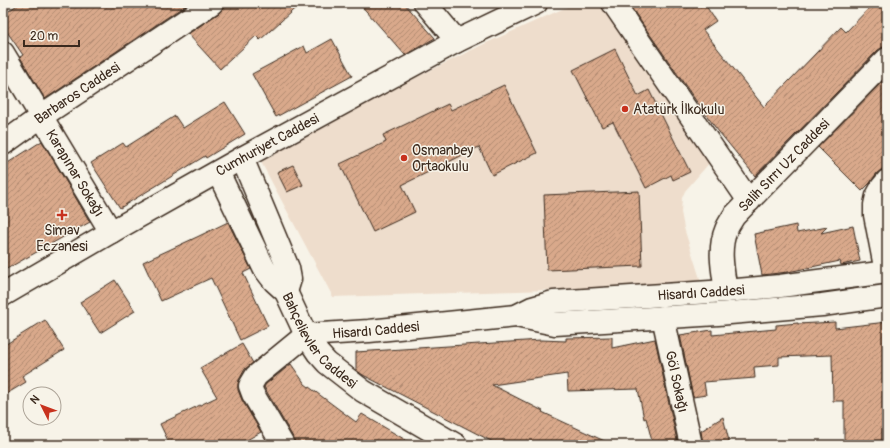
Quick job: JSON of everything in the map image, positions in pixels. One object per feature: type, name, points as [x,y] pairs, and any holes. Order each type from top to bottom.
[{"type":"street","name":"Barbaros Caddesi","points":[[3,144],[42,116],[212,3]]},
{"type":"street","points":[[425,3],[457,40]]},
{"type":"street","name":"Cumhuriyet Caddesi","points":[[3,294],[242,158],[457,40],[536,3]]},
{"type":"street","points":[[613,3],[749,201]]},
{"type":"street","name":"Karapınar Sokağı","points":[[3,53],[111,232]]},
{"type":"street","name":"Salih Sırrı Uz Caddesi","points":[[726,291],[721,251],[726,229],[734,216],[887,59]]},
{"type":"street","points":[[242,158],[288,268],[290,279],[286,292]]},
{"type":"street","name":"Bahçelievler Caddesi","points":[[218,172],[264,268],[274,281],[286,292],[306,335],[318,353],[327,363],[363,391],[456,445]]},
{"type":"street","points":[[886,272],[875,215],[875,205],[877,196],[887,181]]},
{"type":"street","name":"Hisardı Caddesi","points":[[516,316],[532,308],[553,302],[726,291],[780,286],[886,272]]},
{"type":"street","name":"Hisardı Caddesi","points":[[306,335],[369,331],[516,316],[555,324],[663,317],[822,305],[887,296]]},
{"type":"street","name":"Göl Sokağı","points":[[663,317],[691,445]]},
{"type":"street","points":[[283,445],[253,394],[250,386],[256,376],[306,335]]},
{"type":"shaded area","points":[[576,3],[600,3],[711,161],[685,191],[682,198],[681,212],[684,228],[702,285],[333,297],[261,162],[380,95],[484,44]]},
{"type":"building","points":[[20,3],[189,3],[45,99],[20,57],[23,55],[3,26],[3,15]]},
{"type":"building","points":[[224,3],[301,3],[260,40],[256,36],[220,69],[188,34],[219,13],[223,9]]},
{"type":"building","points":[[359,3],[404,3],[435,38],[405,55]]},
{"type":"building","points":[[628,3],[704,3],[716,21],[703,30],[764,107],[841,27],[846,32],[874,3],[887,3],[887,47],[883,47],[878,50],[755,176],[715,127]]},
{"type":"building","points":[[332,39],[352,76],[276,117],[252,74],[304,46],[307,53]]},
{"type":"building","name":"Atatürk İlkokulu","points":[[615,49],[638,96],[649,90],[690,172],[673,180],[671,175],[646,188],[613,122],[602,127],[573,70]]},
{"type":"building","points":[[887,77],[887,166],[877,173],[862,191],[818,147]]},
{"type":"building","name":"Osmanbey Ortaokulu","points":[[504,85],[537,153],[492,175],[479,147],[402,185],[415,212],[373,232],[340,164],[386,142],[383,135],[448,104],[451,110]]},
{"type":"building","points":[[225,102],[245,134],[206,158],[205,156],[120,208],[91,163],[123,143],[126,147],[175,116],[183,128]]},
{"type":"building","points":[[42,141],[90,222],[3,271],[3,166]]},
{"type":"building","points":[[293,165],[303,185],[287,192],[277,172]]},
{"type":"building","points":[[639,191],[642,266],[547,270],[544,195]]},
{"type":"building","points":[[228,222],[251,269],[243,273],[268,326],[240,340],[211,278],[161,301],[143,262]]},
{"type":"building","points":[[796,225],[797,233],[827,227],[821,233],[853,226],[860,261],[841,265],[840,261],[788,272],[762,275],[754,234]]},
{"type":"building","points":[[115,280],[135,311],[100,333],[80,302]]},
{"type":"building","points":[[45,320],[64,350],[22,376],[26,382],[3,396],[3,346]]},
{"type":"building","points":[[835,322],[835,328],[887,322],[887,445],[844,445],[844,401],[833,401],[832,355],[779,357],[779,365],[754,367],[755,378],[704,382],[706,395],[693,397],[680,335],[712,330],[712,335],[776,329],[776,325]]},
{"type":"building","points":[[612,337],[612,348],[655,339],[678,445],[653,445],[646,418],[644,419],[638,389],[568,391],[567,374],[492,385],[543,411],[542,412],[613,445],[499,445],[356,370],[356,352],[541,340],[566,341],[566,338]]},
{"type":"building","points":[[242,344],[253,363],[245,369],[239,380],[238,390],[242,400],[261,432],[238,445],[170,445],[160,424],[217,397],[200,368]]},
{"type":"building","points":[[291,364],[305,384],[356,422],[362,414],[414,445],[296,445],[264,387]]},
{"type":"building","points":[[723,417],[730,445],[703,445],[701,431]]},
{"type":"place","name":"Atatürk İlkokulu","points":[[625,109]]},
{"type":"place","name":"Osmanbey Ortaokulu","points":[[404,158]]},
{"type":"place","name":"Simav Eczanesi","points":[[62,215]]}]
